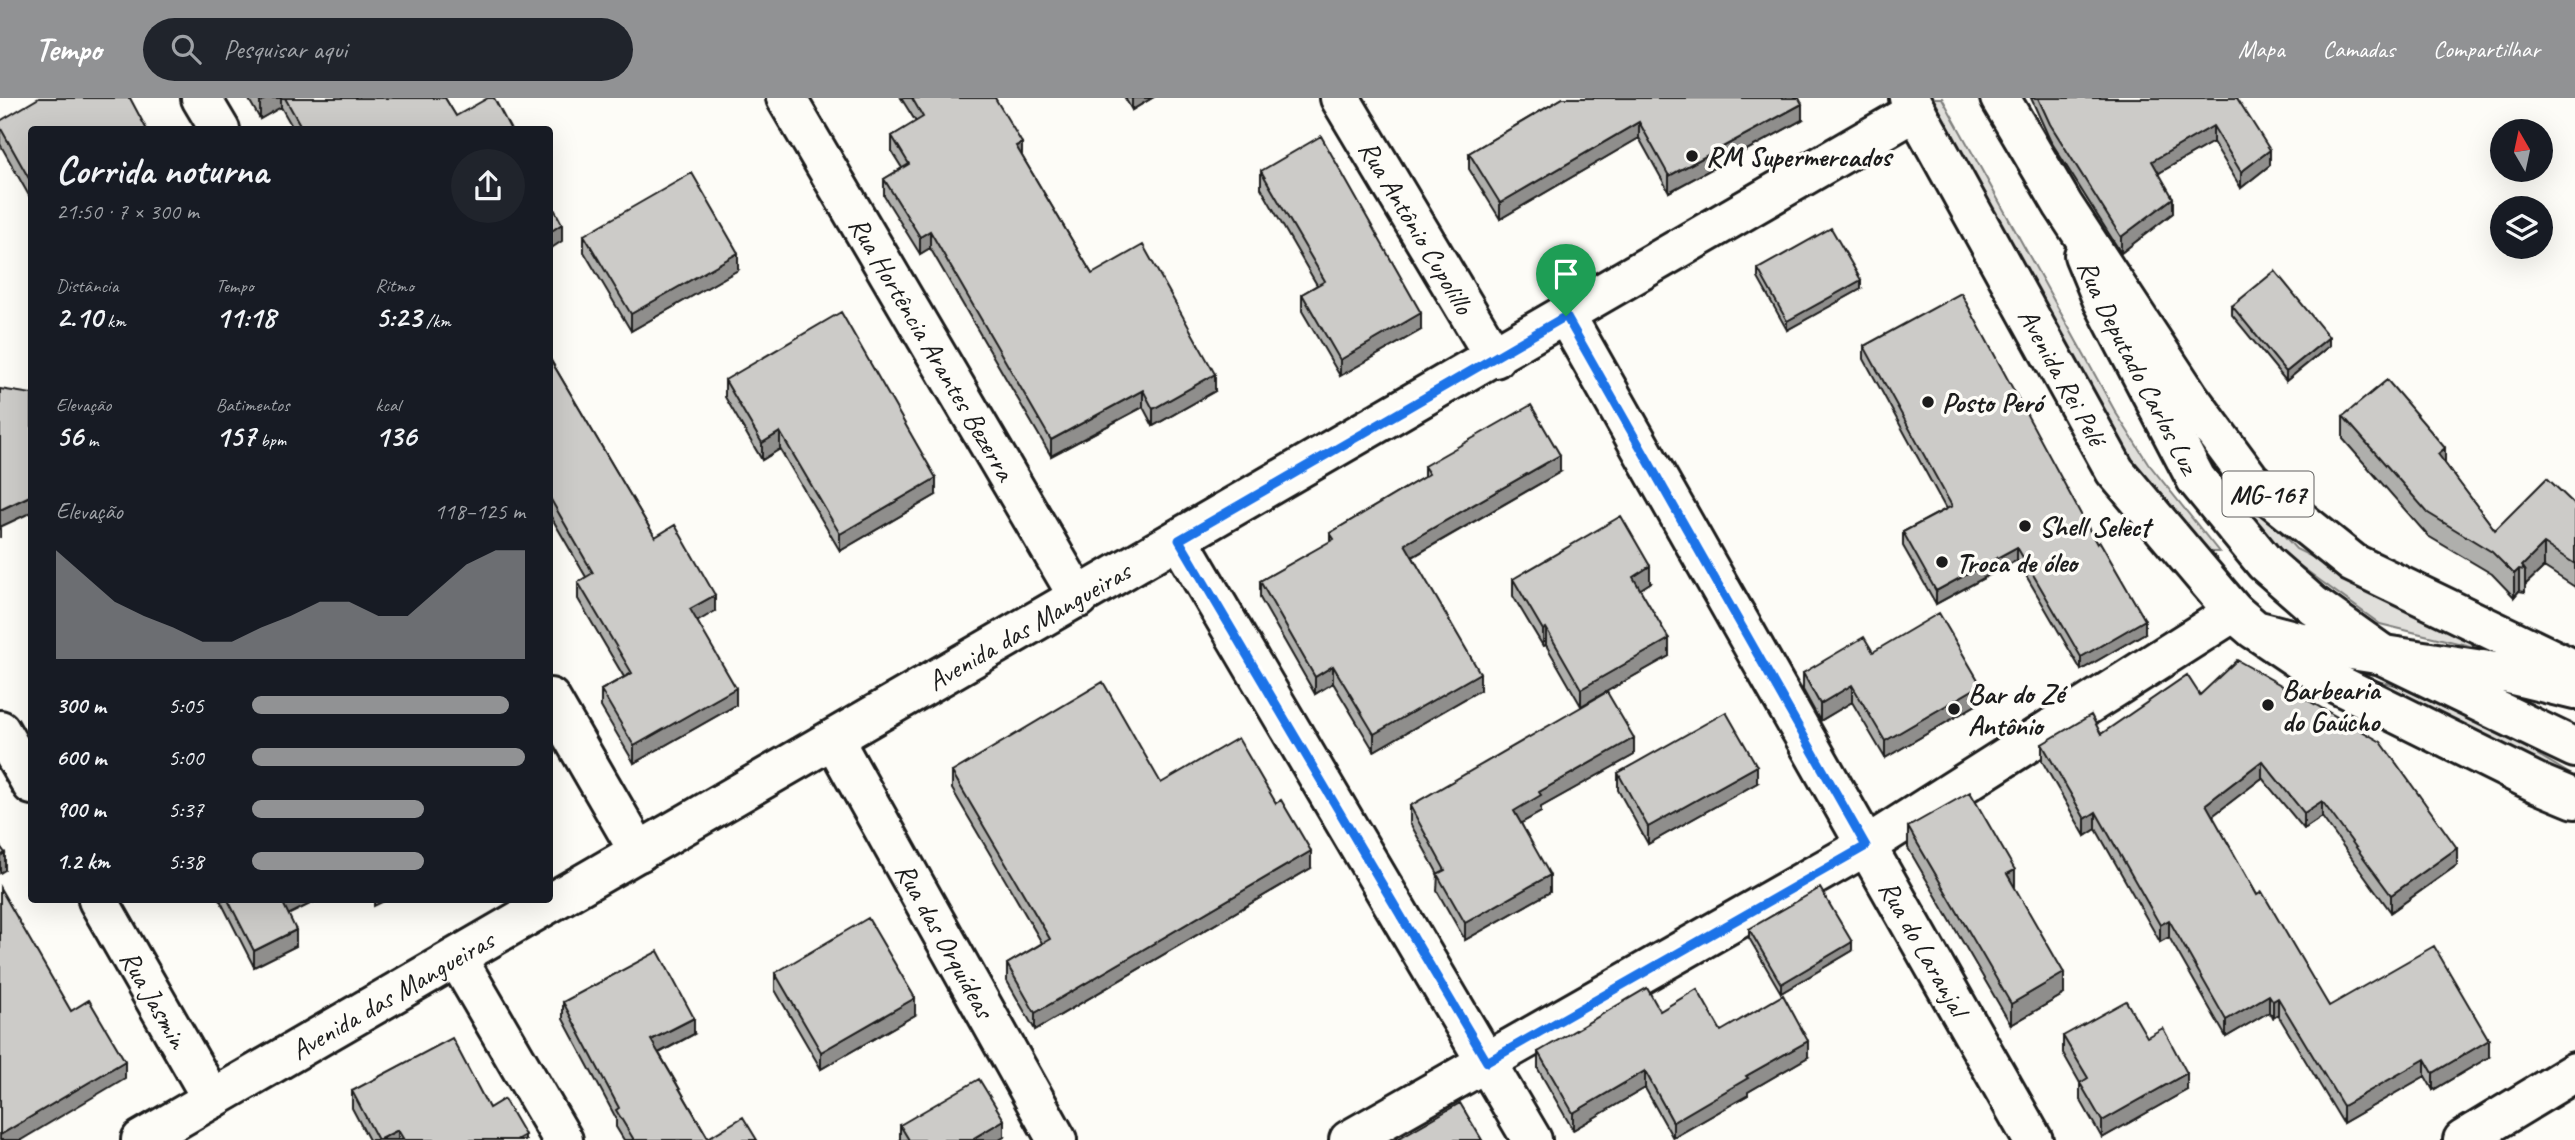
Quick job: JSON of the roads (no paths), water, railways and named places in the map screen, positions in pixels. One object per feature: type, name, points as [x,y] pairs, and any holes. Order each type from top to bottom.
[{"type":"street","points":[[201,98],[218,126]]},
{"type":"street","name":"Rua Hortência Arantes Bezerra","points":[[786,98],[1079,598]]},
{"type":"street","name":"Rua Antônio Cupolillo","points":[[1340,98],[1495,358]]},
{"type":"street","name":"MG-167","points":[[2000,98],[2063,205],[2189,397],[2251,481],[2353,563],[2575,670]]},
{"type":"street","name":"Avenida das Mangueiras","points":[[553,902],[1495,358],[1912,105]]},
{"type":"street","name":"Avenida Rei Pelé","points":[[1912,105],[2115,471],[2245,621]]},
{"type":"street","name":"Rua Deputado Carlos Luz","points":[[2063,205],[2103,301],[2196,479],[2265,563],[2313,605],[2386,657],[2575,748]]},
{"type":"street","name":"Rua do Laranjal","points":[[1566,316],[2033,1140]]},
{"type":"street","points":[[1179,540],[1532,1140]]},
{"type":"street","points":[[1349,1140],[1866,846],[2245,621],[2331,681],[2539,784],[2575,799]]},
{"type":"street","name":"Rua Deputado Carlos Luz","points":[[2245,621],[2305,643],[2508,674],[2575,690]]},
{"type":"street","points":[[553,703],[639,852]]},
{"type":"street","points":[[0,730],[28,778]]},
{"type":"street","name":"Rua das Orquídeas","points":[[834,740],[1057,1140]]},
{"type":"street","name":"Rua Jasmin","points":[[99,903],[212,1099]]},
{"type":"street","name":"Avenida das Mangueiras","points":[[141,1140],[551,903]]},
{"type":"street","points":[[457,958],[563,1140]]},
{"type":"street","points":[[2463,1140],[2575,1073]]},
{"type":"place","name":"RM Supermercados","points":[[1692,156]]},
{"type":"place","name":"Posto Peró","points":[[1928,402]]},
{"type":"place","name":"Shell Select","points":[[2025,526]]},
{"type":"place","name":"Troca de óleo","points":[[1942,562]]},
{"type":"place","name":"Barbearia do Gaúcho","points":[[2268,705]]},
{"type":"place","name":"Bar do Zé Antônio","points":[[1954,709]]}]
